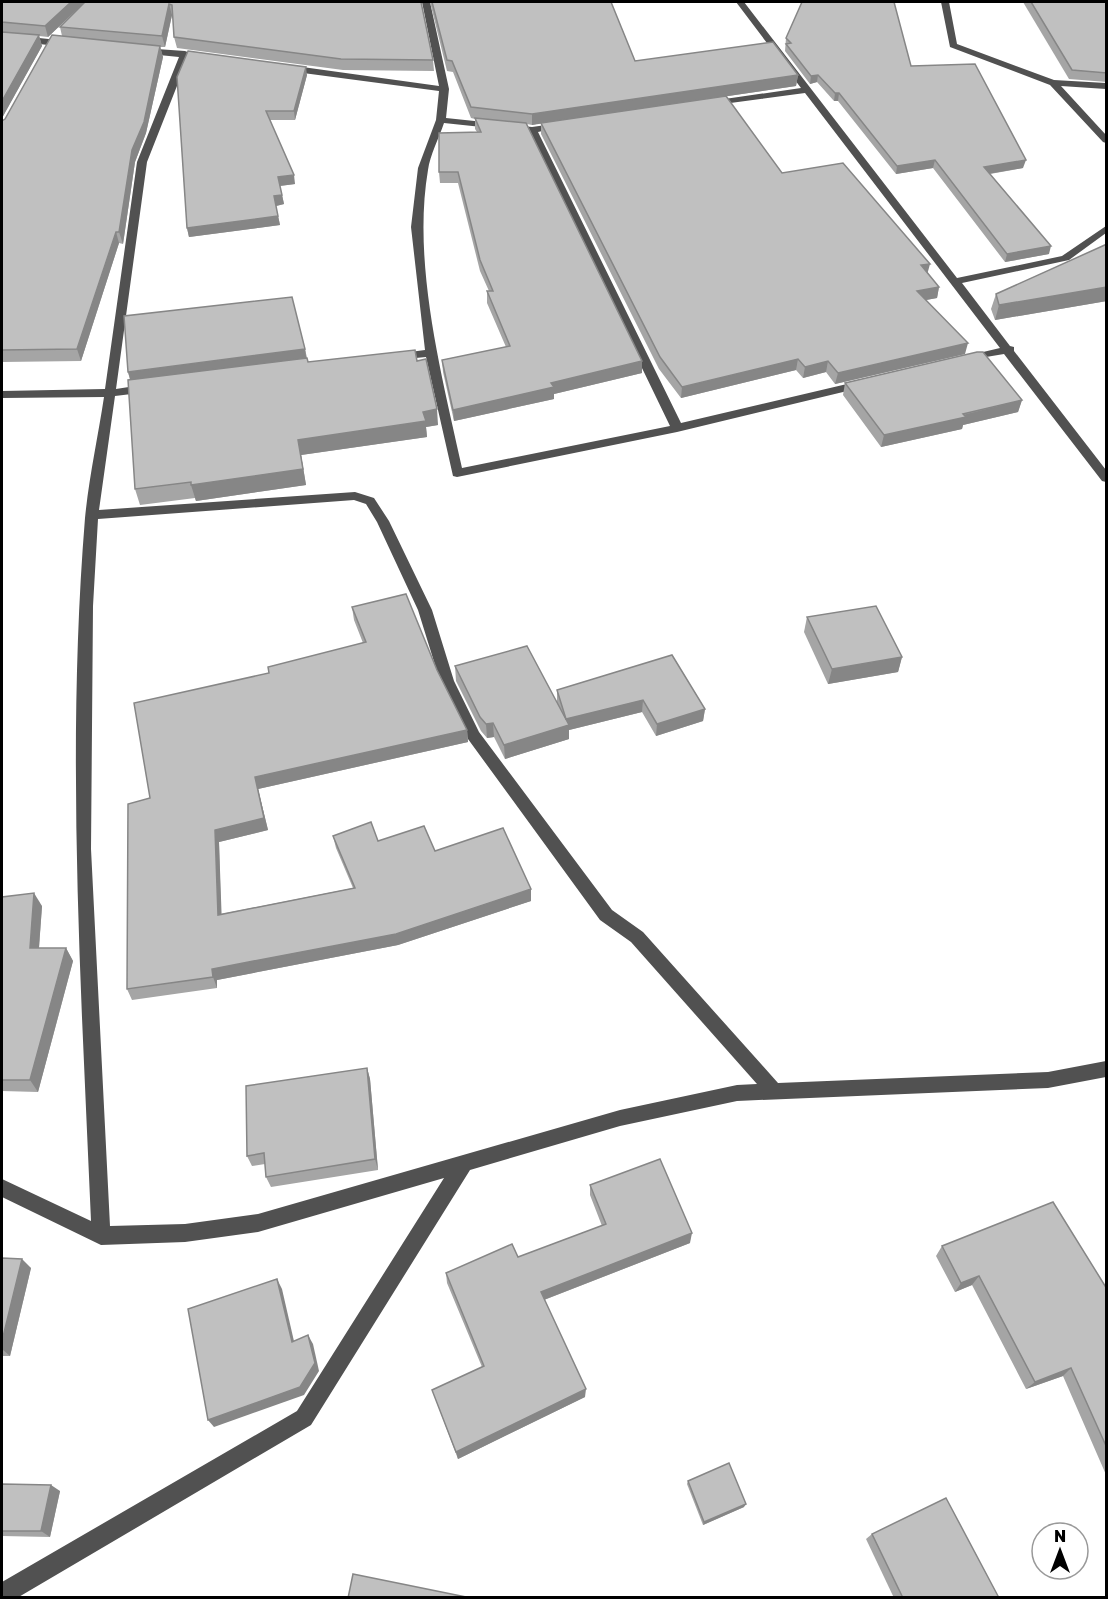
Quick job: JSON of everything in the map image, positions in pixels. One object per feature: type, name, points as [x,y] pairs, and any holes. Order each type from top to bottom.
[{"type":"street","points":[[426,2],[444,89],[441,120],[423,168],[416,227],[431,352],[457,473],[676,428],[872,382]]},
{"type":"street","points":[[740,2],[806,90],[1010,349],[1107,478]]},
{"type":"street","points":[[945,2],[953,45],[1053,82],[1107,86]]},
{"type":"street","points":[[45,52],[59,34]]},
{"type":"street","points":[[2,37],[73,45]]},
{"type":"street","points":[[129,50],[208,58]]},
{"type":"street","points":[[101,1236],[83,849],[86,606],[92,515],[142,162],[185,54]]},
{"type":"street","points":[[279,67],[444,89]]},
{"type":"street","points":[[1053,82],[1107,141]]},
{"type":"street","points":[[703,105],[806,90]]},
{"type":"street","points":[[441,120],[532,130],[566,125]]},
{"type":"street","points":[[532,130],[676,428]]},
{"type":"street","points":[[956,281],[1065,258],[1107,229]]},
{"type":"street","points":[[952,362],[1010,349]]},
{"type":"street","points":[[383,358],[431,352]]},
{"type":"street","points":[[2,394],[110,393],[158,387]]},
{"type":"street","points":[[92,515],[355,496],[369,501],[383,521],[425,610],[447,681],[473,735],[606,915],[637,937],[776,1092]]},
{"type":"street","points":[[2,1188],[101,1236],[185,1233],[258,1223],[620,1118],[737,1093],[1048,1080],[1107,1069]]},
{"type":"street","points":[[2,1594],[304,1418],[464,1163]]},
{"type":"building","points":[[2,2],[71,2],[45,26],[2,22]]},
{"type":"building","points":[[85,2],[421,2],[433,60],[341,59],[174,37],[172,5],[169,4],[162,36],[60,27]]},
{"type":"building","points":[[432,2],[611,2],[635,61],[773,42],[798,75],[532,114],[471,107],[452,61],[447,60]]},
{"type":"building","points":[[802,2],[894,2],[911,66],[975,64],[1026,160],[984,167],[1051,246],[1007,254],[935,160],[897,166],[839,93],[835,93],[818,75],[811,76],[786,44],[791,43],[786,38]]},
{"type":"building","points":[[1031,2],[1107,2],[1107,73],[1072,70]]},
{"type":"building","points":[[2,32],[39,35],[2,101]]},
{"type":"building","points":[[52,35],[160,46],[144,122],[132,150],[119,232],[116,232],[77,349],[2,350],[2,121]]},
{"type":"building","points":[[188,51],[306,67],[294,111],[266,111],[294,175],[278,177],[282,195],[274,196],[278,216],[187,228],[177,77]]},
{"type":"building","points":[[726,96],[782,173],[843,163],[930,264],[921,265],[939,287],[917,291],[968,343],[838,373],[828,361],[805,367],[798,359],[682,387],[660,357],[541,123]]},
{"type":"building","points":[[475,118],[526,123],[642,361],[551,383],[554,387],[453,410],[442,360],[510,346],[487,291],[493,291],[480,260],[458,172],[439,172],[439,133],[481,132]]},
{"type":"building","points":[[1107,244],[1107,287],[999,305],[996,294]]},
{"type":"building","points":[[292,297],[305,349],[128,372],[124,316]]},
{"type":"building","points":[[415,350],[417,361],[426,359],[437,409],[423,412],[426,421],[298,440],[303,469],[191,485],[191,482],[135,489],[128,380],[307,358],[308,362]]},
{"type":"building","points":[[983,352],[1022,400],[963,414],[966,417],[884,435],[845,383]]},
{"type":"building","points":[[406,594],[437,670],[467,730],[255,777],[264,818],[215,830],[218,915],[355,888],[333,836],[371,822],[378,841],[424,826],[435,851],[503,828],[531,889],[396,934],[212,969],[213,977],[127,989],[128,804],[150,798],[134,703],[269,673],[268,667],[366,642],[352,607]]},
{"type":"building","points":[[876,606],[902,657],[832,669],[807,617]]},
{"type":"building","points":[[527,646],[569,725],[504,745],[493,723],[486,724],[480,717],[455,666]]},
{"type":"building","points":[[672,655],[705,709],[657,724],[643,700],[566,719],[557,690]]},
{"type":"building","points":[[34,893],[30,948],[66,948],[30,1080],[2,1080],[2,897]]},
{"type":"building","points":[[367,1068],[375,1159],[266,1177],[264,1153],[247,1156],[246,1086]]},
{"type":"building","points":[[660,1159],[692,1233],[541,1292],[586,1389],[456,1452],[432,1390],[484,1366],[446,1273],[512,1244],[518,1257],[606,1224],[590,1185]]},
{"type":"building","points":[[1053,1202],[1107,1289],[1107,1448],[1071,1368],[1035,1382],[979,1276],[961,1283],[942,1246]]},
{"type":"building","points":[[2,1258],[22,1259],[2,1341]]},
{"type":"building","points":[[277,1279],[292,1342],[308,1335],[315,1363],[300,1387],[208,1420],[188,1309]]},
{"type":"building","points":[[729,1463],[746,1504],[704,1522],[688,1481]]},
{"type":"building","points":[[2,1484],[51,1485],[41,1531],[2,1531]]},
{"type":"building","points":[[946,1498],[998,1596],[996,1598],[903,1598],[872,1534]]},
{"type":"building","points":[[353,1574],[471,1598],[348,1598]]}]
